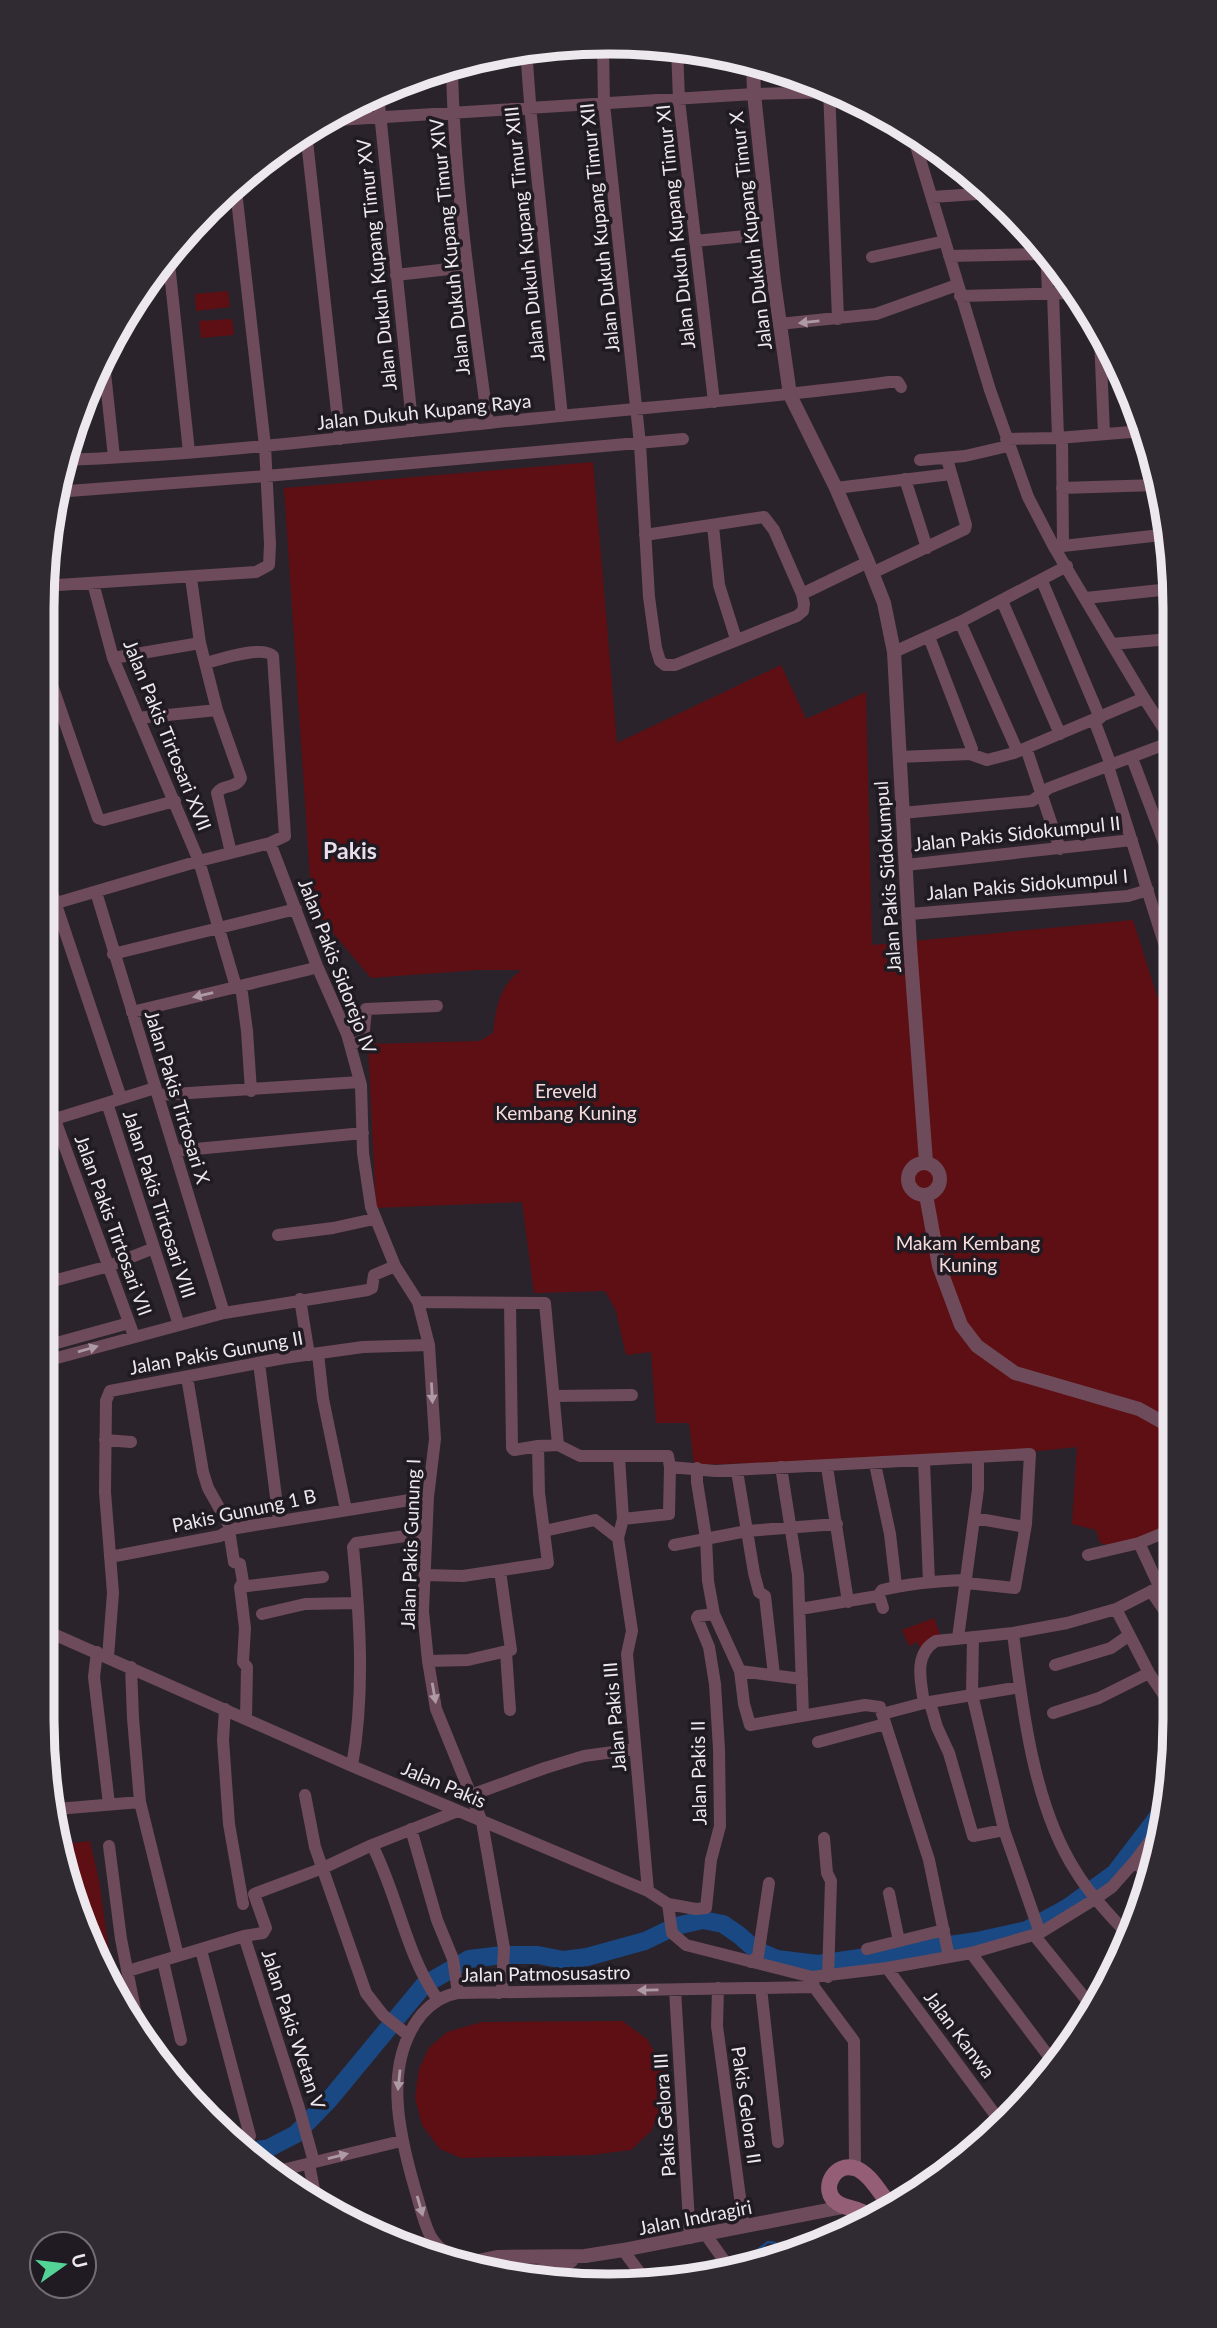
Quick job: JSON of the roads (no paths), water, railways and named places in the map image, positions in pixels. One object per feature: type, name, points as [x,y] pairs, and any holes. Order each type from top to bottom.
[{"type":"main road","points":[[862,2212],[837,2201],[829,2188],[830,2179],[838,2170],[846,2167],[863,2172],[885,2200]]},
{"type":"street","name":"Jalan Dukuh Kupang Timur XII","points":[[603,54],[604,104],[640,444],[649,597],[656,648],[662,663],[667,666],[736,639]]},
{"type":"street","name":"Jalan Dukuh Kupang Timur XI","points":[[677,59],[679,100],[714,402]]},
{"type":"street","name":"Jalan Dukuh Kupang Timur XIII","points":[[527,61],[562,416]]},
{"type":"street","name":"Jalan Dukuh Kupang Timur X","points":[[753,73],[779,324],[790,396],[836,488]]},
{"type":"street","name":"Jalan Dukuh Kupang Timur XIV","points":[[452,77],[467,267],[488,423]]},
{"type":"street","points":[[350,119],[809,92]]},
{"type":"street","points":[[831,101],[838,319]]},
{"type":"street","name":"Jalan Dukuh Kupang Timur XV","points":[[379,104],[413,431]]},
{"type":"street","points":[[307,144],[340,439]]},
{"type":"street","points":[[920,151],[959,290],[1007,442],[1028,497],[1163,728]]},
{"type":"street","points":[[932,198],[976,194]]},
{"type":"street","points":[[55,585],[256,572],[268,565],[271,556],[265,446],[237,198]]},
{"type":"street","points":[[695,241],[746,236]]},
{"type":"street","points":[[872,257],[945,241]]},
{"type":"street","points":[[949,256],[1034,253]]},
{"type":"street","points":[[396,275],[467,267]]},
{"type":"street","points":[[170,270],[189,452]]},
{"type":"street","points":[[1048,271],[1062,488],[1058,546]]},
{"type":"street","points":[[779,324],[876,314],[959,290],[1063,293]]},
{"type":"street","points":[[1101,354],[1104,434]]},
{"type":"street","points":[[105,376],[114,457]]},
{"type":"street","name":"Jalan Dukuh Kupang Raya","points":[[75,459],[340,439],[636,407],[790,396],[889,382],[898,382],[901,387]]},
{"type":"street","points":[[920,460],[947,459],[1007,442],[1134,432]]},
{"type":"street","points":[[67,491],[683,439]]},
{"type":"street","points":[[802,594],[927,548],[961,532],[966,527],[947,459]]},
{"type":"street","points":[[836,488],[951,474]]},
{"type":"street","points":[[905,479],[927,548]]},
{"type":"street","points":[[1062,488],[1148,483]]},
{"type":"street","name":"Jalan Pakis Sidokumpul","points":[[836,488],[880,592],[894,652],[926,1162]]},
{"type":"street","points":[[645,535],[756,517],[766,518],[802,594],[804,608],[801,613],[736,639],[719,585],[713,526]]},
{"type":"street","points":[[1058,546],[1158,535]]},
{"type":"street","points":[[894,652],[960,622],[1067,566]]},
{"type":"street","points":[[191,578],[200,643],[217,710],[241,780],[216,793],[231,853]]},
{"type":"street","points":[[1042,581],[1097,719],[1163,939]]},
{"type":"street","name":"Jalan Pakis Tirtosari XVII","points":[[93,583],[113,658],[199,861],[239,986],[247,1031],[251,1091]]},
{"type":"street","points":[[1086,598],[1162,590]]},
{"type":"street","points":[[1002,601],[1060,734]]},
{"type":"street","points":[[960,622],[1041,792],[1060,849]]},
{"type":"street","points":[[929,637],[972,749],[970,754]]},
{"type":"street","points":[[1112,644],[1163,640]]},
{"type":"street","points":[[113,658],[200,643]]},
{"type":"street","points":[[56,902],[270,843],[285,836],[273,656],[270,652],[262,651],[206,663]]},
{"type":"street","points":[[54,691],[98,818],[104,820],[175,801]]},
{"type":"street","points":[[899,757],[970,754],[988,760],[1060,734],[1144,698]]},
{"type":"street","points":[[138,718],[217,710]]},
{"type":"street","points":[[902,813],[1032,801],[1038,798],[1041,792],[1163,744]]},
{"type":"street","points":[[1132,758],[1163,840]]},
{"type":"street","name":"Jalan Pakis Sidokumpul II","points":[[906,865],[1132,841]]},
{"type":"street","name":"Jalan Pakis Sidorejo IV","points":[[270,843],[350,1044],[360,1082],[369,1196],[374,1219],[395,1266]]},
{"type":"street","name":"Jalan Pakis Sidokumpul I","points":[[910,914],[1128,896],[1148,890]]},
{"type":"street","name":"Jalan Pakis Tirtosari X","points":[[96,892],[224,1313]]},
{"type":"street","points":[[54,896],[121,1098]]},
{"type":"street","points":[[113,954],[296,909]]},
{"type":"street","points":[[132,1012],[317,966]]},
{"type":"street","points":[[350,1044],[363,1041],[365,1009],[438,1006]]},
{"type":"street","name":"Jalan Pakis Tirtosari VIII","points":[[179,1325],[107,1103],[157,1092],[251,1091],[360,1082]]},
{"type":"street","points":[[55,1119],[107,1103]]},
{"type":"street","name":"Jalan Pakis Tirtosari VII","points":[[55,1119],[134,1336]]},
{"type":"street","points":[[175,1151],[363,1133]]},
{"type":"street","points":[[926,1162],[938,1170],[940,1178],[939,1186],[926,1195],[917,1194],[908,1179],[912,1167],[926,1162]]},
{"type":"street","points":[[926,1195],[939,1266],[961,1325],[977,1346],[1015,1373],[1139,1409],[1163,1422]]},
{"type":"street","points":[[278,1235],[333,1228],[374,1219]]},
{"type":"street","points":[[54,1281],[109,1266],[154,1248]]},
{"type":"street","points":[[54,1359],[224,1313],[368,1290],[374,1283],[374,1275],[395,1266]]},
{"type":"street","name":"Jalan Pakis Gunung I","points":[[395,1266],[418,1302],[429,1345],[435,1439],[428,1497],[423,1611],[428,1661],[436,1709],[482,1822],[504,1953],[502,1987],[499,1993]]},
{"type":"street","points":[[300,1299],[346,1510]]},
{"type":"street","points":[[418,1302],[545,1303],[558,1445]]},
{"type":"street","points":[[510,1303],[512,1448],[516,1450],[558,1445],[580,1456],[669,1461],[715,1471],[1031,1455],[1025,1527],[1015,1588],[929,1581],[896,1586],[882,1590],[879,1595],[848,1602],[800,1609]]},
{"type":"street","points":[[54,1344],[129,1323]]},
{"type":"street","name":"Jalan Pakis Gunung II","points":[[109,1804],[94,1676],[102,1655],[113,1603],[105,1492],[106,1401],[110,1391],[314,1354],[363,1347],[429,1345]]},
{"type":"street","points":[[259,1363],[279,1521]]},
{"type":"street","points":[[187,1377],[208,1488],[230,1529],[234,1562],[241,1565],[243,1582],[240,1587],[245,1628],[243,1662],[247,1667],[246,1718]]},
{"type":"street","points":[[555,1396],[632,1395]]},
{"type":"street","points":[[105,1440],[131,1442]]},
{"type":"street","points":[[425,1575],[463,1576],[548,1563],[539,1493],[538,1446]]},
{"type":"street","name":"Jalan Pakis III","points":[[619,1457],[623,1519],[618,1538],[632,1631],[627,1654],[648,1891]]},
{"type":"street","points":[[958,1638],[967,1582],[978,1458]]},
{"type":"street","points":[[623,1519],[669,1514],[669,1461]]},
{"type":"street","points":[[925,1461],[929,1581]]},
{"type":"street","points":[[875,1464],[890,1534],[896,1586]]},
{"type":"street","points":[[780,1467],[798,1575],[803,1715]]},
{"type":"street","points":[[827,1467],[848,1602]]},
{"type":"street","points":[[697,1468],[706,1538],[708,1581],[714,1614],[740,1671],[750,1725],[865,1705],[880,1707],[929,1860],[947,1943]]},
{"type":"street","points":[[737,1471],[758,1590],[765,1596],[774,1675]]},
{"type":"street","name":"Pakis Gunung 1 B","points":[[110,1557],[220,1536],[230,1529],[428,1497]]},
{"type":"street","points":[[974,1518],[1025,1527]]},
{"type":"street","points":[[544,1531],[594,1520],[618,1538]]},
{"type":"street","points":[[674,1545],[747,1531],[837,1524]]},
{"type":"street","points":[[352,1766],[358,1732],[361,1675],[354,1544],[426,1533]]},
{"type":"street","points":[[1088,1555],[1139,1543],[1163,1533]]},
{"type":"street","points":[[1139,1543],[1163,1604]]},
{"type":"street","points":[[428,1661],[468,1660],[511,1648],[500,1572]]},
{"type":"street","points":[[240,1587],[323,1577]]},
{"type":"street","points":[[1004,1830],[973,1836],[949,1753],[927,1703],[920,1668],[922,1656],[936,1641],[1013,1633],[1067,1623],[1116,1609],[1163,1585]]},
{"type":"street","points":[[879,1595],[883,1608]]},
{"type":"street","points":[[262,1614],[305,1604],[357,1603]]},
{"type":"street","points":[[1116,1609],[1128,1636],[1163,1694]]},
{"type":"street","name":"Jalan Pakis II","points":[[669,1910],[706,1908],[710,1860],[720,1826],[715,1684],[709,1647],[697,1618],[714,1614]]},
{"type":"street","points":[[1013,1633],[1020,1687],[1037,1773],[1053,1825],[1074,1870],[1122,1928]]},
{"type":"street","name":"Jalan Pakis","points":[[54,1634],[352,1766],[648,1891],[669,1910]]},
{"type":"street","points":[[1055,1665],[1111,1648],[1128,1636]]},
{"type":"street","points":[[973,1637],[972,1694],[1004,1830],[1037,1928],[1087,1999]]},
{"type":"street","points":[[506,1651],[510,1710]]},
{"type":"street","points":[[131,1667],[132,1718],[140,1802],[178,1956]]},
{"type":"street","points":[[740,1671],[802,1679]]},
{"type":"street","points":[[1053,1713],[1100,1698],[1149,1674]]},
{"type":"street","points":[[818,1742],[927,1703],[1020,1687]]},
{"type":"street","points":[[225,1709],[223,1740],[229,1824],[246,1898],[458,1811]]},
{"type":"street","points":[[471,1795],[584,1756],[635,1749]]},
{"type":"street","points":[[304,1795],[315,1846],[366,1993],[383,2015],[408,2035]]},
{"type":"street","points":[[62,1809],[140,1802]]},
{"type":"street","points":[[411,1829],[437,1920],[455,1964],[458,1993]]},
{"type":"street","points":[[824,1838],[827,1873],[831,1881],[829,1967]]},
{"type":"street","points":[[971,1953],[1037,1928],[1091,1893],[1112,1888],[1149,1843]]},
{"type":"street","points":[[372,1845],[426,1981],[438,2000]]},
{"type":"street","points":[[110,1846],[134,2006]]},
{"type":"street","points":[[1135,1861],[1142,1869]]},
{"type":"street","points":[[756,1955],[769,1883]]},
{"type":"street","points":[[889,1893],[899,1941]]},
{"type":"street","name":"Jalan Pakis Wetan V","points":[[246,1898],[266,1931],[244,1936],[302,2118],[314,2189]]},
{"type":"street","points":[[669,1910],[672,1933],[686,1945],[756,1955],[813,1982],[854,2041],[855,2168]]},
{"type":"street","points":[[128,1971],[244,1936]]},
{"type":"street","points":[[867,1949],[899,1941],[947,1943],[971,1953],[1049,2056]]},
{"type":"street","points":[[813,1982],[829,1967],[887,1968],[947,1943]]},
{"type":"street","points":[[201,1950],[250,2136],[247,2140]]},
{"type":"street","points":[[163,1961],[181,2040]]},
{"type":"street","name":"Jalan Kanwa","points":[[887,1968],[996,2115]]},
{"type":"street","name":"Jalan Patmosusastro","points":[[439,2247],[431,2236],[401,2141],[397,2102],[401,2062],[408,2035],[425,2011],[438,2000],[448,1994],[458,1993],[761,1988],[813,1982]]},
{"type":"street","name":"Pakis Gelora II","points":[[718,1988],[717,2026],[744,2227]]},
{"type":"street","points":[[761,1988],[778,2141]]},
{"type":"street","name":"Pakis Gelora III","points":[[675,1990],[690,2238]]},
{"type":"street","points":[[286,2169],[401,2141]]},
{"type":"street","name":"Jalan Indragiri","points":[[487,2260],[585,2256],[623,2250],[813,2214],[837,2201]]},
{"type":"street","points":[[706,2235],[725,2261]]},
{"type":"street","points":[[623,2250],[640,2273]]},
{"type":"street","name":"Jalan Indragiri","points":[[544,2270],[585,2256]]},
{"type":"street","points":[[497,2258],[502,2263]]},
{"type":"waterway","points":[[260,2150],[269,2148],[296,2134],[329,2100],[424,1985],[469,1959],[503,1955],[538,1955],[563,1960],[587,1957],[645,1941],[676,1926],[703,1920],[723,1924],[756,1950],[777,1959],[818,1964],[977,1941],[1027,1930],[1067,1908],[1115,1873],[1153,1823]]},
{"type":"waterway","points":[[751,2255],[768,2242],[775,2243],[778,2247]]},
{"type":"district","name":"Pakis","points":[[350,850]]},
{"type":"park label","name":"Ereveld Kembang Kuning","points":[[566,1101]]},
{"type":"park label","name":"Makam Kembang Kuning","points":[[968,1253]]}]
